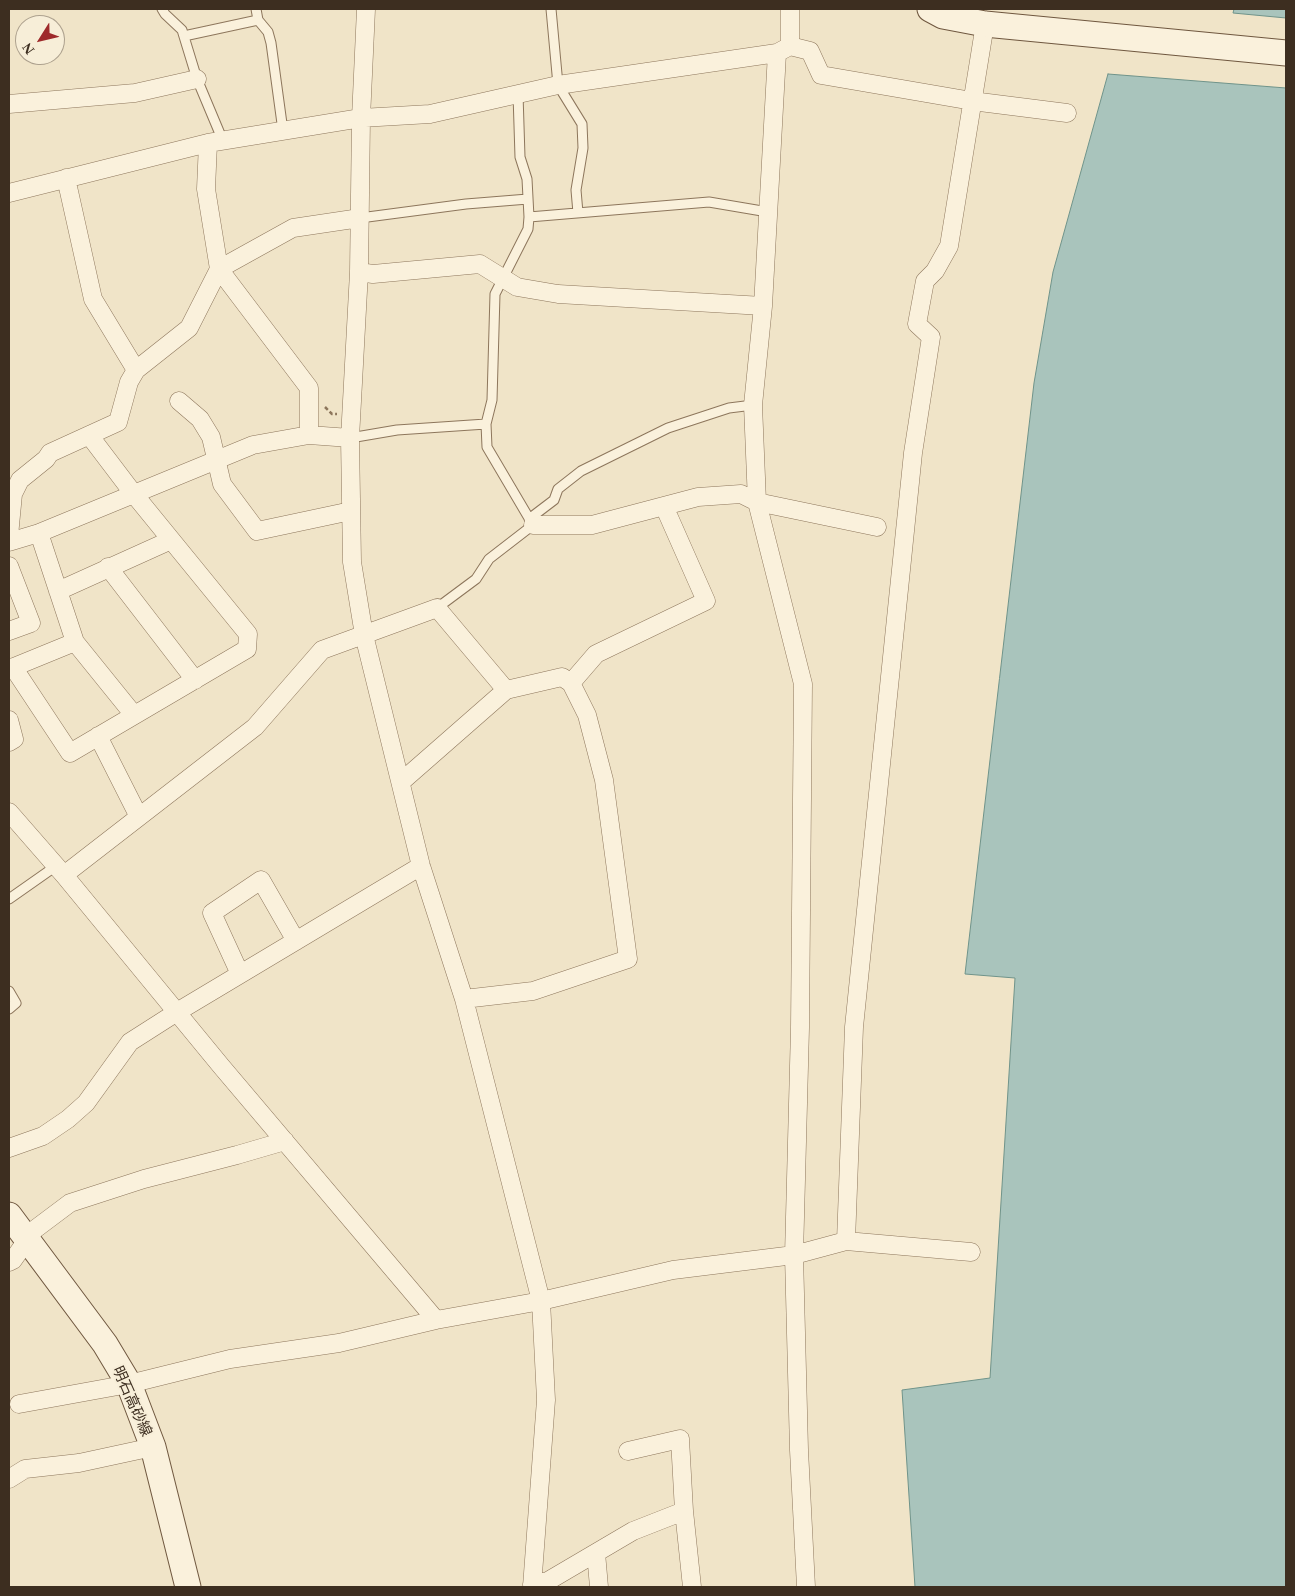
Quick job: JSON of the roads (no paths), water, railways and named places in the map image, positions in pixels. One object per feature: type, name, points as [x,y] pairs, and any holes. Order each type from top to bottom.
[{"type":"main road","points":[[930,9],[943,16],[985,24],[1286,53]]},
{"type":"main road","name":"明石高砂線","points":[[9,1216],[105,1344],[128,1384],[153,1446],[188,1587]]},
{"type":"street","points":[[366,9],[361,118],[359,272],[350,438],[352,562],[364,635],[421,866],[464,999],[541,1301],[546,1400],[532,1586],[548,1581],[633,1531],[684,1510]]},
{"type":"street","points":[[790,9],[783,49],[768,212],[763,306],[753,405],[757,502],[803,684],[800,1028],[794,1255],[799,1450],[806,1587]]},
{"type":"street","points":[[846,1241],[854,1028],[913,453],[931,337],[917,324],[926,281],[935,272],[949,246],[985,24]]},
{"type":"street","points":[[9,192],[215,142],[361,118],[430,114],[558,85],[783,49],[810,51],[822,76],[972,101],[1067,113]]},
{"type":"street","points":[[9,104],[135,93],[198,78]]},
{"type":"street","points":[[215,142],[206,189],[219,269],[309,388],[309,435]]},
{"type":"street","points":[[66,178],[93,299],[136,370]]},
{"type":"street","points":[[9,536],[13,494],[20,480],[46,459],[50,453],[118,422],[129,382],[136,370],[189,328],[219,269],[293,228],[360,218]]},
{"type":"street","points":[[359,272],[373,274],[480,264],[517,287],[558,294],[763,306]]},
{"type":"street","points":[[179,401],[200,419],[211,437],[222,484],[257,532],[351,511]]},
{"type":"street","points":[[75,642],[11,668],[70,753],[247,649],[248,634],[133,493],[89,435]]},
{"type":"street","points":[[9,542],[40,533],[253,445],[309,435],[350,438]]},
{"type":"street","points":[[531,522],[592,525],[698,496],[741,494],[757,502],[877,527]]},
{"type":"street","points":[[571,684],[596,654],[706,601],[664,506]]},
{"type":"street","points":[[40,533],[75,642],[134,715]]},
{"type":"street","points":[[58,591],[171,540]]},
{"type":"street","points":[[9,566],[31,623],[9,631]]},
{"type":"street","points":[[108,567],[195,680]]},
{"type":"street","points":[[60,871],[139,817],[255,728],[322,650],[437,608],[506,690]]},
{"type":"street","points":[[401,782],[506,690],[562,677],[571,684],[587,715],[604,780],[628,959],[532,991],[464,999]]},
{"type":"street","points":[[9,720],[14,739],[9,742]]},
{"type":"street","points":[[98,736],[139,817]]},
{"type":"street","points":[[10,815],[60,871],[436,1320]]},
{"type":"street","points":[[9,1148],[43,1136],[68,1120],[86,1103],[130,1042],[421,866]]},
{"type":"street","points":[[240,974],[212,913],[261,880],[296,940]]},
{"type":"street","points":[[9,1262],[13,1260],[34,1230],[70,1203],[144,1179],[285,1141]]},
{"type":"street","points":[[19,1404],[128,1384],[230,1359],[339,1343],[436,1320],[541,1301],[673,1270],[794,1255],[846,1241],[971,1252]]},
{"type":"street","points":[[628,1451],[680,1438],[684,1510],[692,1587]]},
{"type":"street","points":[[9,1479],[25,1469],[79,1463],[153,1446]]},
{"type":"street","points":[[596,1553],[599,1587]]},
{"type":"lane","points":[[162,9],[182,30],[198,78],[215,142]]},
{"type":"lane","points":[[256,9],[258,20],[268,32],[271,43],[283,131]]},
{"type":"lane","points":[[551,9],[558,85],[582,124],[583,148],[576,190],[578,213]]},
{"type":"lane","points":[[184,36],[258,20]]},
{"type":"lane","points":[[518,94],[520,156],[527,179],[528,229],[495,294],[492,400],[486,424],[487,447],[531,522]]},
{"type":"lane","points":[[360,218],[466,204],[528,199]]},
{"type":"lane","points":[[529,217],[709,202],[768,212]]},
{"type":"lane","points":[[437,608],[476,579],[489,559],[554,500],[558,489],[581,471],[668,428],[729,408],[753,405]]},
{"type":"lane","points":[[350,438],[397,430],[486,424]]},
{"type":"lane","points":[[9,899],[60,871]]},
{"type":"lane","points":[[9,991],[16,1003],[9,1010]]},
{"type":"water","points":[[1234,9],[1286,9],[1286,18],[1233,13]]},
{"type":"water","points":[[1108,74],[1286,88],[1286,1587],[915,1587],[902,1390],[990,1378],[1015,978],[965,974],[1034,383],[1053,272]]}]
